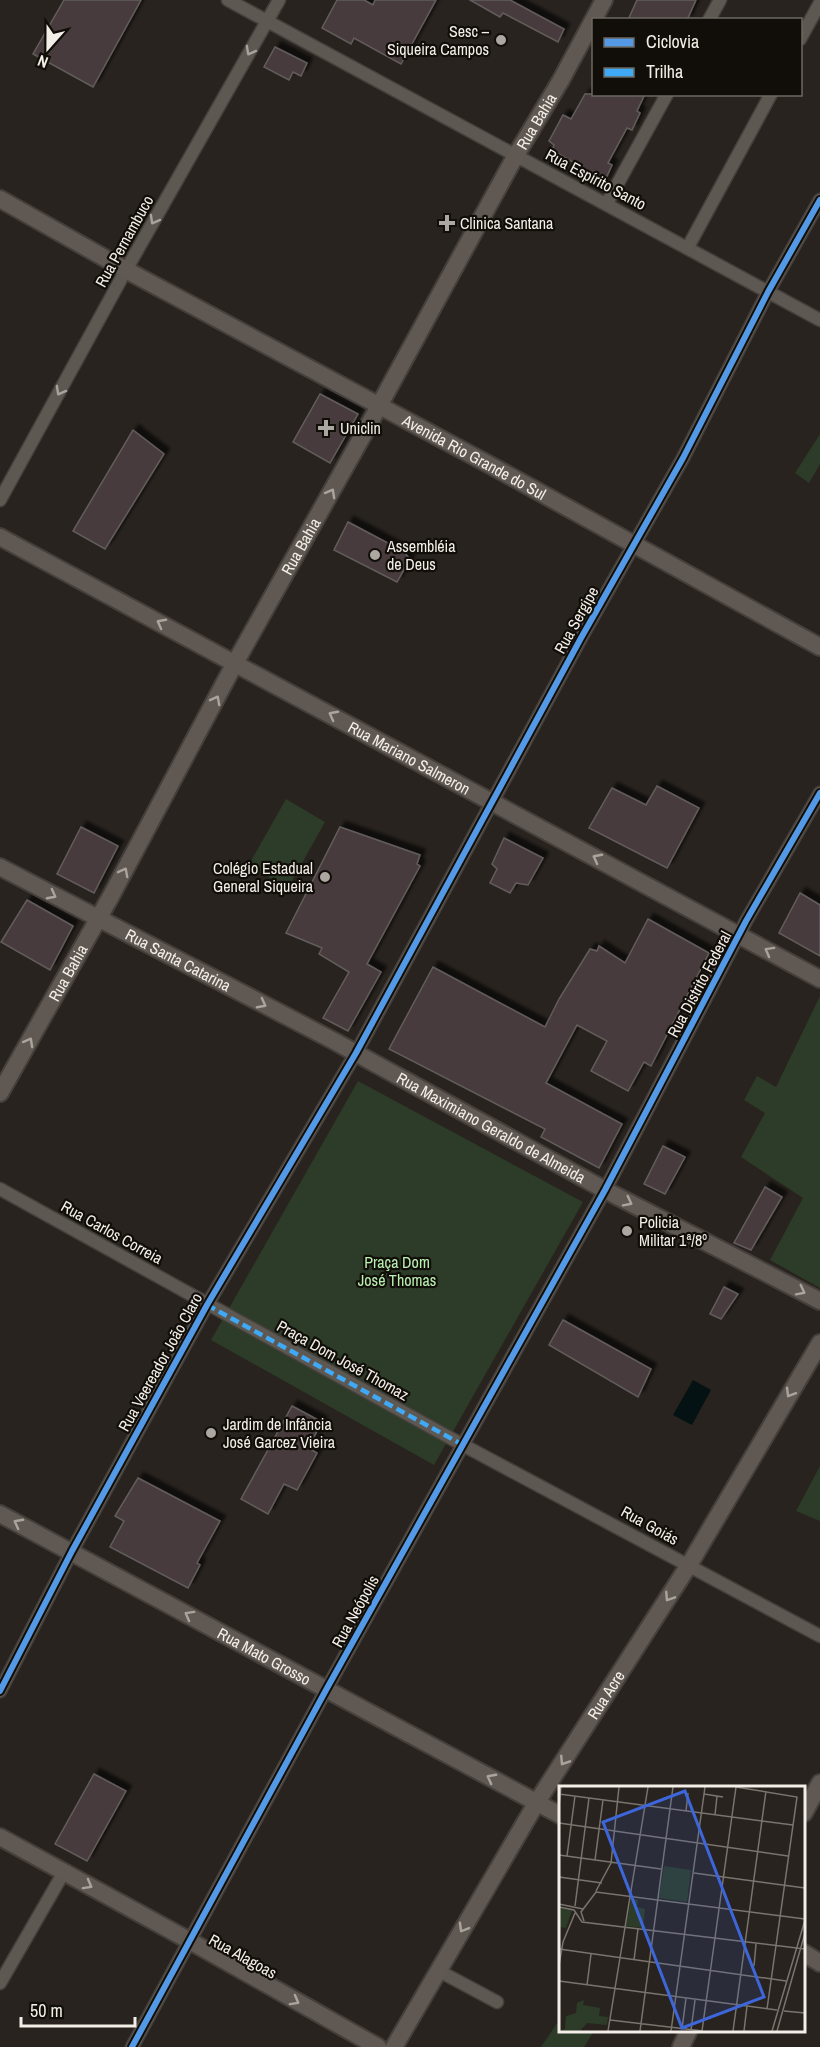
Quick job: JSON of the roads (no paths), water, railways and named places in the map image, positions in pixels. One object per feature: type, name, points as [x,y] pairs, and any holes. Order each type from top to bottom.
[{"type":"main road","name":"Rua Bahia","points":[[594,18],[604,0]]},
{"type":"main road","name":"Rua Bahia","points":[[0,1093],[98,919],[235,663],[380,406],[516,155],[592,22]]},
{"type":"main road","name":"Avenida Rio Grande do Sul","points":[[0,199],[126,270],[820,647]]},
{"type":"main road","name":"Rua Mariano Salmeron","points":[[0,537],[820,979]]},
{"type":"main road","name":"Rua Santa Catarina","points":[[0,867],[356,1053]]},
{"type":"main road","name":"Rua Maximiano Geraldo de Almeida","points":[[356,1053],[605,1190],[820,1301]]},
{"type":"main road","name":"Rua Acre","points":[[394,2047],[537,1802],[689,1565],[820,1343]]},
{"type":"main road","name":"Rua Mato Grosso","points":[[0,1514],[559,1814]]},
{"type":"main road","points":[[805,1811],[820,1783]]},
{"type":"main road","name":"Rua Alagoas","points":[[0,1837],[378,2047]]},
{"type":"main road","points":[[805,1954],[820,1963]]},
{"type":"main road","points":[[681,2047],[688,2032]]},
{"type":"street","name":"Rua Espírito Santo","points":[[228,0],[820,320]]},
{"type":"street","name":"Rua Pernambuco","points":[[0,500],[126,270],[279,0]]},
{"type":"street","points":[[710,18],[720,0]]},
{"type":"street","points":[[802,37],[820,3]]},
{"type":"street","points":[[607,203],[666,96]]},
{"type":"street","points":[[688,247],[770,96]]},
{"type":"street","name":"Rua Sergipe","points":[[356,1053],[581,638],[683,458],[768,292],[820,200]]},
{"type":"street","name":"Rua Distrito Federal","points":[[605,1190],[740,935],[820,793]]},
{"type":"street","name":"Rua Veereador João Claro","points":[[0,1691],[72,1551],[207,1305],[356,1053]]},
{"type":"street","name":"Rua Carlos Correia","points":[[0,1189],[207,1305]]},
{"type":"street","name":"Rua Neópolis","points":[[132,2047],[326,1690],[605,1190]]},
{"type":"street","name":"Praça Dom José Thomaz","points":[[207,1305],[463,1445]]},
{"type":"street","name":"Rua Goiás","points":[[463,1445],[820,1636]]},
{"type":"street","points":[[0,1983],[64,1872]]},
{"type":"street","points":[[439,1971],[497,2002]]},
{"type":"place","name":"Sesc – Siqueira Campos","points":[[501,40]]},
{"type":"place","name":"Clinica Santana","points":[[447,223]]},
{"type":"place","name":"Uniclin","points":[[326,428]]},
{"type":"place","name":"Assembléia de Deus","points":[[375,555]]},
{"type":"place","name":"Colégio Estadual General Siqueira","points":[[325,877]]},
{"type":"place","name":"Policia Militar 1ª/8º","points":[[627,1231]]},
{"type":"place","name":"Jardim de Infância José Garcez Vieira","points":[[211,1433]]},
{"type":"park label","name":"Praça Dom José Thomas","points":[[397,1271]]}]
